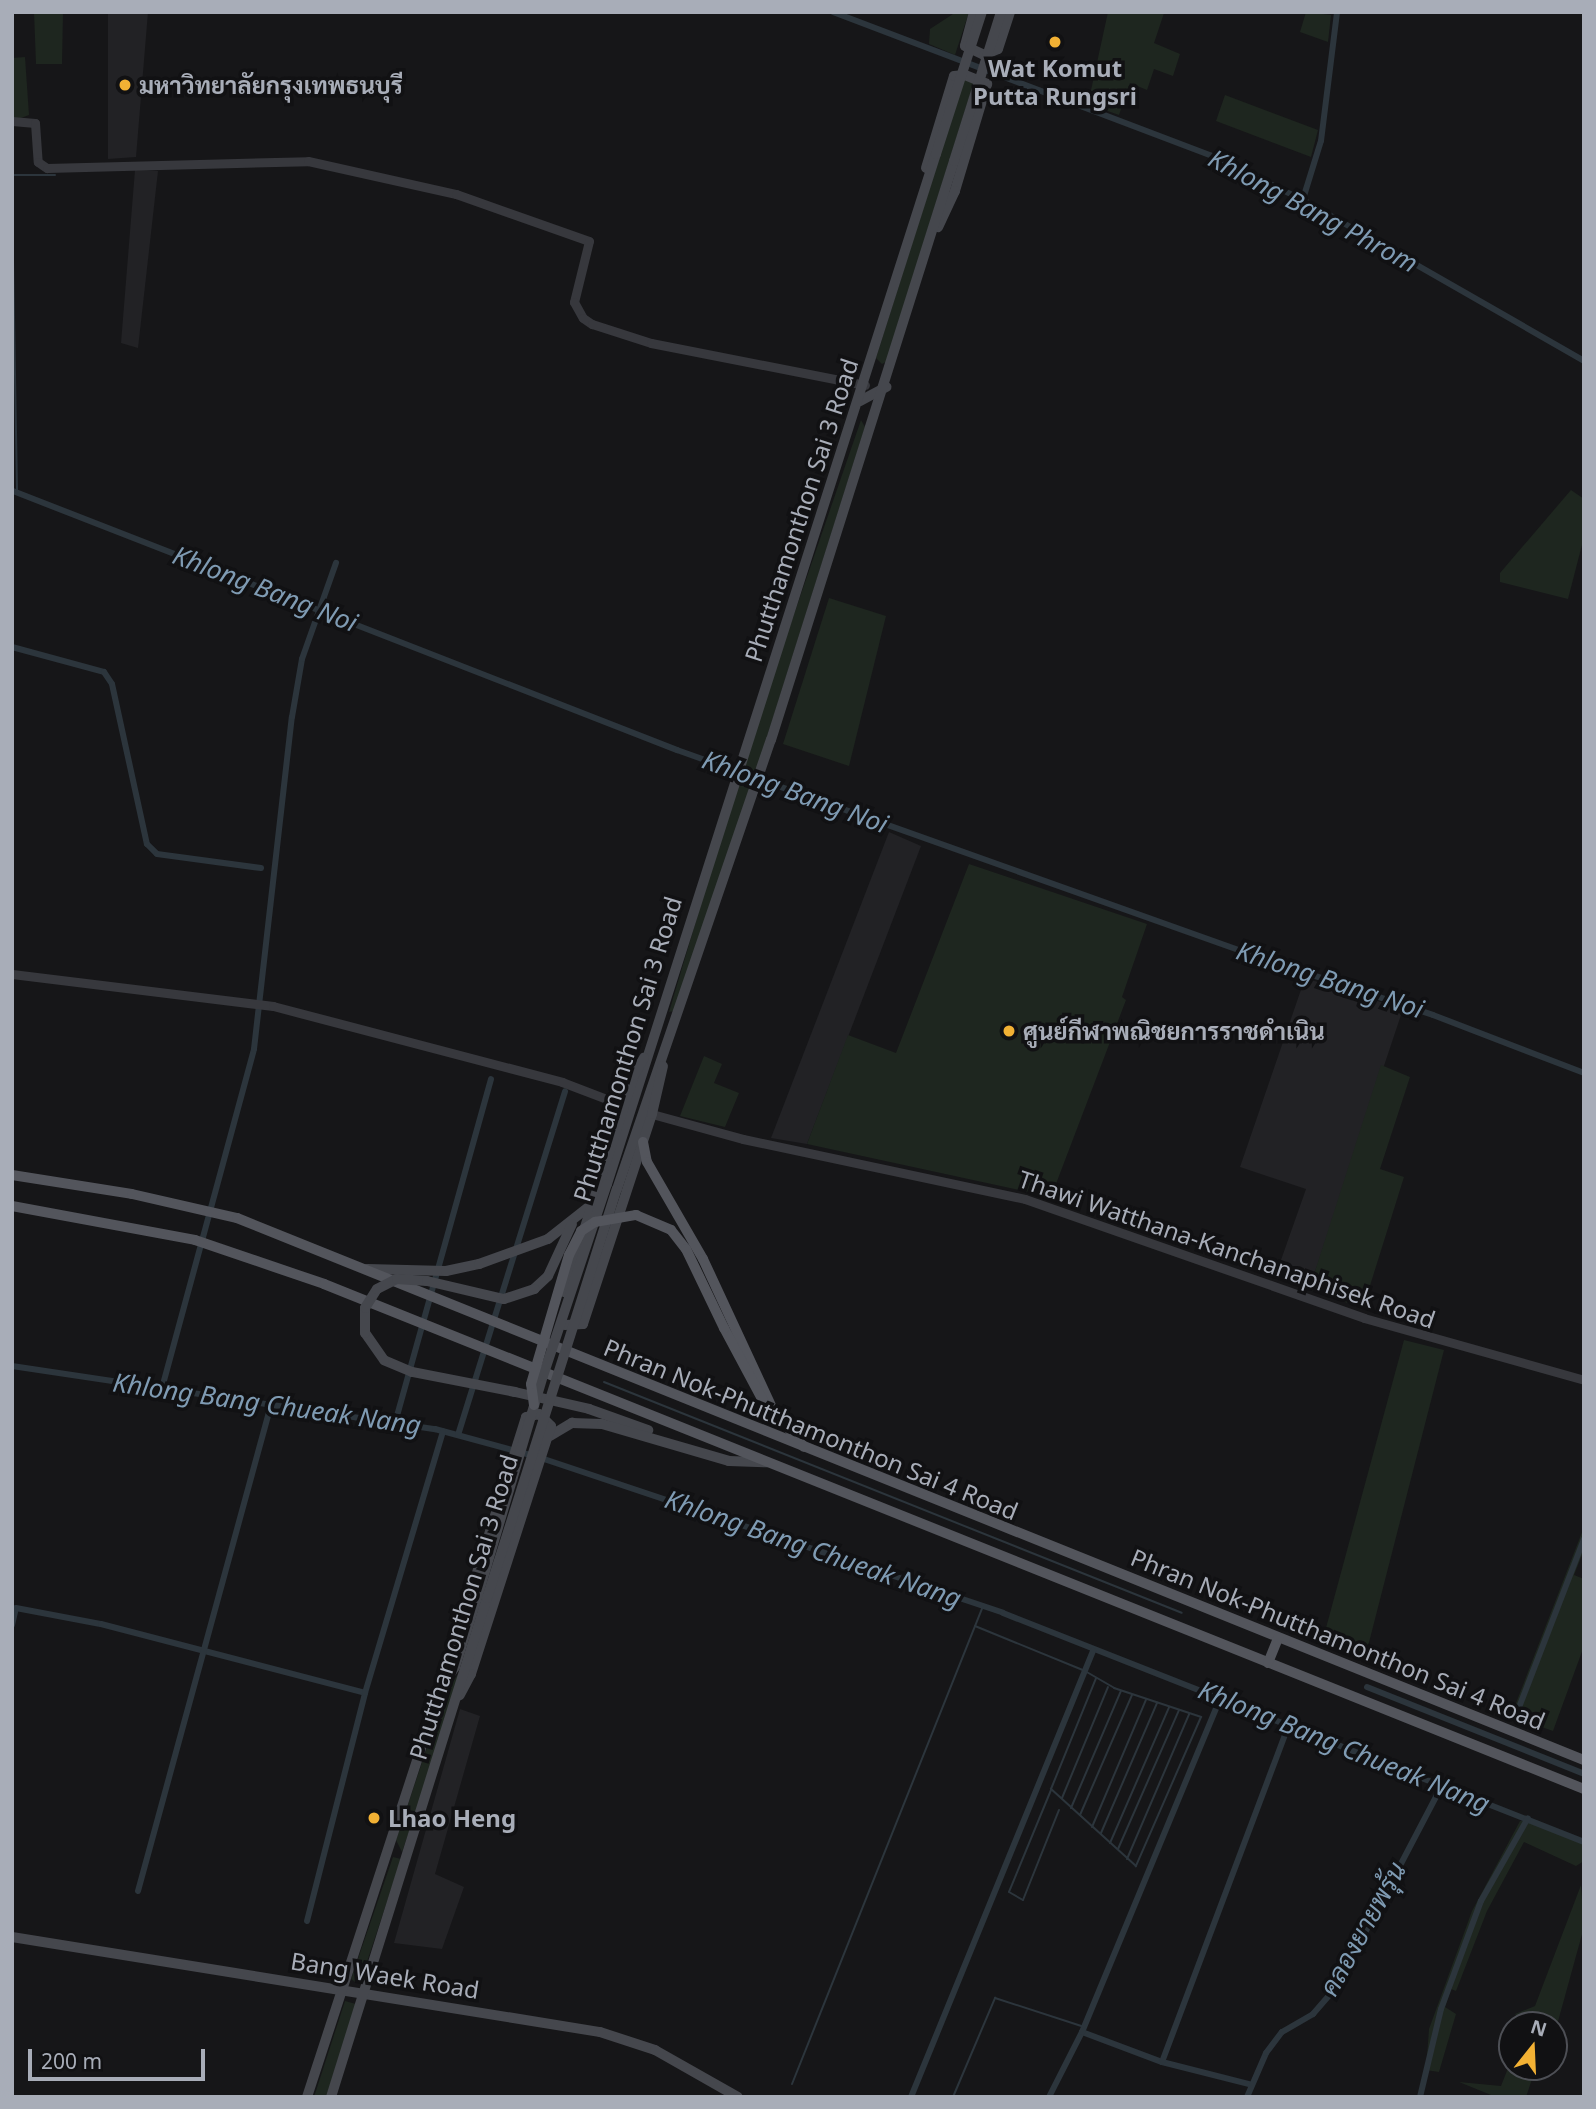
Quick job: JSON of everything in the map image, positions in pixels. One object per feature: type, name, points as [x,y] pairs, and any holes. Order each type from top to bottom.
[{"type":"main road","points":[[974,12],[965,46],[984,55],[998,49],[1010,12]]},
{"type":"main road","name":"Phutthamonthon Sai 3 Road","points":[[307,2097],[440,1690],[455,1667],[482,1597],[612,1187],[644,1078],[646,1056],[855,416],[911,230],[982,12]]},
{"type":"main road","name":"Phutthamonthon Sai 3 Road","points":[[331,2097],[460,1695],[463,1670],[534,1405],[612,1187],[652,1081],[663,1062],[766,755],[874,425],[1001,12]]},
{"type":"main road","points":[[911,230],[951,83],[954,76],[972,77],[987,84],[986,90],[947,212],[930,239]]},
{"type":"main road","points":[[872,360],[878,366],[891,370]]},
{"type":"main road","points":[[864,385],[891,370]]},
{"type":"main road","points":[[859,401],[886,387]]},
{"type":"main road","points":[[855,416],[865,416],[874,425]]},
{"type":"main road","points":[[662,1007],[669,1014],[679,1013]]},
{"type":"main road","points":[[646,1056],[625,1106],[556,1316],[570,1327],[583,1324],[652,1114],[663,1062]]},
{"type":"main road","points":[[643,1142],[646,1162],[703,1259],[786,1429]]},
{"type":"main road","name":"Phran Nok-Phutthamonthon Sai 4 Road","points":[[12,1175],[229,1215],[808,1451],[1584,1760]]},
{"type":"main road","points":[[366,1269],[446,1271],[501,1256],[548,1239],[591,1205]]},
{"type":"main road","name":"Phran Nok-Phutthamonthon Sai 4 Road","points":[[12,1206],[195,1240],[410,1318],[1584,1789]]},
{"type":"main road","points":[[534,1405],[531,1384],[569,1255],[581,1231],[595,1222],[636,1215],[671,1230],[686,1249],[765,1408],[808,1451]]},
{"type":"main road","points":[[574,1220],[548,1276],[534,1289],[504,1299],[427,1281],[397,1279],[377,1290],[365,1308],[365,1334],[384,1360],[412,1372],[589,1409],[713,1457]]},
{"type":"main road","points":[[440,1690],[526,1417],[534,1413],[549,1419],[546,1442],[471,1674],[460,1695]]},
{"type":"main road","points":[[546,1442],[559,1427],[572,1423],[602,1424],[713,1457],[750,1465],[767,1462]]},
{"type":"main road","points":[[1268,1663],[1278,1638]]},
{"type":"main road","points":[[392,1842],[399,1855],[411,1846]]},
{"type":"main road","name":"Bang Waek Road","points":[[12,1937],[617,2036],[655,2050],[738,2097]]},
{"type":"street","points":[[12,121],[34,122],[38,162],[47,167],[308,161],[456,194],[589,241],[575,302],[583,318],[592,324],[651,343],[864,385]]},
{"type":"street","points":[[12,974],[273,1006],[534,1074],[625,1106]]},
{"type":"street","name":"Thawi Watthana-Kanchanaphisek Road","points":[[652,1114],[706,1131],[1046,1205],[1364,1318],[1584,1380]]},
{"type":"shaded area","points":[[34,12],[63,12],[62,64],[36,64]]},
{"type":"shaded area","name":"มหาวิทยาลัยกรุงเทพธนบุรี","points":[[108,12],[148,12],[136,157],[108,159]]},
{"type":"shaded area","points":[[956,12],[969,12],[955,55],[929,44],[930,29]]},
{"type":"shaded area","points":[[1108,12],[1164,13],[1154,43],[1180,54],[1173,76],[1154,69],[1147,90],[1130,83],[1119,115],[1088,104]]},
{"type":"shaded area","points":[[1306,12],[1331,15],[1328,42],[1300,32]]},
{"type":"shaded area","points":[[25,57],[29,115],[18,119],[12,118],[12,58]]},
{"type":"shaded area","points":[[964,79],[974,82],[886,362],[882,364],[876,358]]},
{"type":"shaded area","points":[[1225,95],[1318,130],[1311,157],[1216,121]]},
{"type":"shaded area","points":[[135,170],[158,171],[138,348],[121,343]]},
{"type":"shaded area","points":[[861,420],[865,427],[756,772],[741,768]]},
{"type":"shaded area","points":[[1571,490],[1584,499],[1584,537],[1568,599],[1500,582],[1500,573]]},
{"type":"shaded area","points":[[829,598],[886,616],[849,766],[783,744]]},
{"type":"shaded area","points":[[738,779],[753,783],[674,1011],[669,1012]]},
{"type":"shaded area","points":[[889,832],[921,846],[807,1144],[771,1138]]},
{"type":"shaded area","name":"ศูนย์กีฬาพณิชยการราชดำเนิน","points":[[969,864],[1147,924],[1122,997],[1126,1000],[1051,1197],[807,1144],[848,1035],[896,1053]]},
{"type":"shaded area","points":[[1305,978],[1403,1009],[1309,1290],[1275,1277],[1306,1189],[1240,1167]]},
{"type":"shaded area","points":[[704,1056],[722,1064],[714,1083],[739,1093],[725,1127],[680,1116]]},
{"type":"shaded area","points":[[1381,1065],[1410,1077],[1380,1169],[1404,1177],[1363,1308],[1309,1290]]},
{"type":"shaded area","points":[[1404,1340],[1444,1350],[1365,1658],[1323,1639]]},
{"type":"shaded area","points":[[1584,1527],[1584,1550],[1574,1575],[1584,1579],[1584,1646],[1553,1731],[1511,1716]]},
{"type":"shaded area","points":[[458,1674],[458,1689],[402,1852],[396,1840],[445,1694]]},
{"type":"shaded area","points":[[460,1709],[480,1716],[435,1874],[464,1887],[442,1949],[394,1943]]},
{"type":"shaded area","points":[[1520,1821],[1533,1821],[1584,1844],[1584,1861],[1576,1866],[1524,1842],[1487,1911],[1456,1991],[1451,1989],[1445,2007],[1456,2014],[1439,2072],[1426,2070],[1429,2029],[1472,1911]]},
{"type":"shaded area","points":[[393,1857],[401,1859],[360,1983],[355,1982],[351,1979]]},
{"type":"shaded area","points":[[1581,1885],[1584,1927],[1561,2011],[1522,2011],[1535,2006]]},
{"type":"shaded area","points":[[345,2001],[356,2004],[326,2097],[314,2097]]},
{"type":"shaded area","points":[[1503,2081],[1531,2081],[1526,2097],[1496,2097],[1459,2082],[1501,2086]]},
{"type":"waterway","name":"Khlong Bang Phrom","points":[[833,12],[1212,156],[1305,201],[1584,361]]},
{"type":"waterway","points":[[1303,199],[1321,141],[1337,12]]},
{"type":"waterway","points":[[12,175],[55,175]]},
{"type":"waterway","points":[[12,202],[17,492]]},
{"type":"waterway","name":"Khlong Bang Noi","points":[[13,491],[677,750],[1261,958],[1433,1015],[1584,1073]]},
{"type":"waterway","points":[[162,1388],[254,1049],[292,717],[302,659],[336,563]]},
{"type":"waterway","points":[[12,647],[104,672],[112,684],[147,844],[157,854],[261,868]]},
{"type":"waterway","points":[[395,1423],[491,1079]]},
{"type":"waterway","points":[[458,1435],[565,1091]]},
{"type":"waterway","name":"Khlong Bang Chueak Nang","points":[[12,1366],[435,1429],[538,1457],[1003,1613],[1584,1842]]},
{"type":"waterway","points":[[604,1382],[1182,1613]]},
{"type":"waterway","points":[[138,1891],[271,1405]]},
{"type":"waterway","points":[[307,1921],[365,1693],[443,1431]]},
{"type":"waterway","points":[[1518,1710],[1584,1539]]},
{"type":"waterway","points":[[792,2084],[983,1606]]},
{"type":"waterway","points":[[12,1625],[16,1608],[101,1624],[365,1693]]},
{"type":"waterway","points":[[975,1626],[1085,1671],[1114,1688],[1201,1717],[1136,1866],[1051,1789],[1096,1678]]},
{"type":"waterway","points":[[911,2097],[1093,1651]]},
{"type":"waterway","points":[[1062,1798],[1108,1687]]},
{"type":"waterway","points":[[1367,1687],[1584,1774]]},
{"type":"waterway","points":[[1071,1808],[1121,1691]]},
{"type":"waterway","points":[[1080,1815],[1132,1695]]},
{"type":"waterway","points":[[1092,1827],[1146,1700]]},
{"type":"waterway","points":[[1049,2097],[1082,2032],[1219,1701]]},
{"type":"waterway","points":[[1101,1833],[1157,1703]]},
{"type":"waterway","points":[[1110,1843],[1169,1707]]},
{"type":"waterway","points":[[1118,1849],[1179,1710]]},
{"type":"waterway","points":[[1127,1859],[1189,1714]]},
{"type":"waterway","points":[[1162,2062],[1289,1725]]},
{"type":"waterway","name":"คลองยายพรุ้น","points":[[1247,2097],[1266,2053],[1282,2032],[1313,2014],[1336,1988],[1443,1783]]},
{"type":"waterway","points":[[1051,1790],[1009,1892],[1023,1900],[1059,1810]]},
{"type":"waterway","points":[[1420,2097],[1441,2009],[1481,1901],[1528,1818]]},
{"type":"waterway","points":[[953,2097],[995,1998],[1084,2027]]},
{"type":"waterway","points":[[1082,2032],[1162,2062],[1249,2084]]},
{"type":"place","name":"Wat Komut Putta Rungsri","points":[[1055,42]]},
{"type":"place","name":"มหาวิทยาลัยกรุงเทพธนบุรี","points":[[125,85]]},
{"type":"place","name":"ศูนย์กีฬาพณิชยการราชดำเนิน","points":[[1009,1031]]},
{"type":"place","name":"Lhao Heng","points":[[374,1818]]}]
